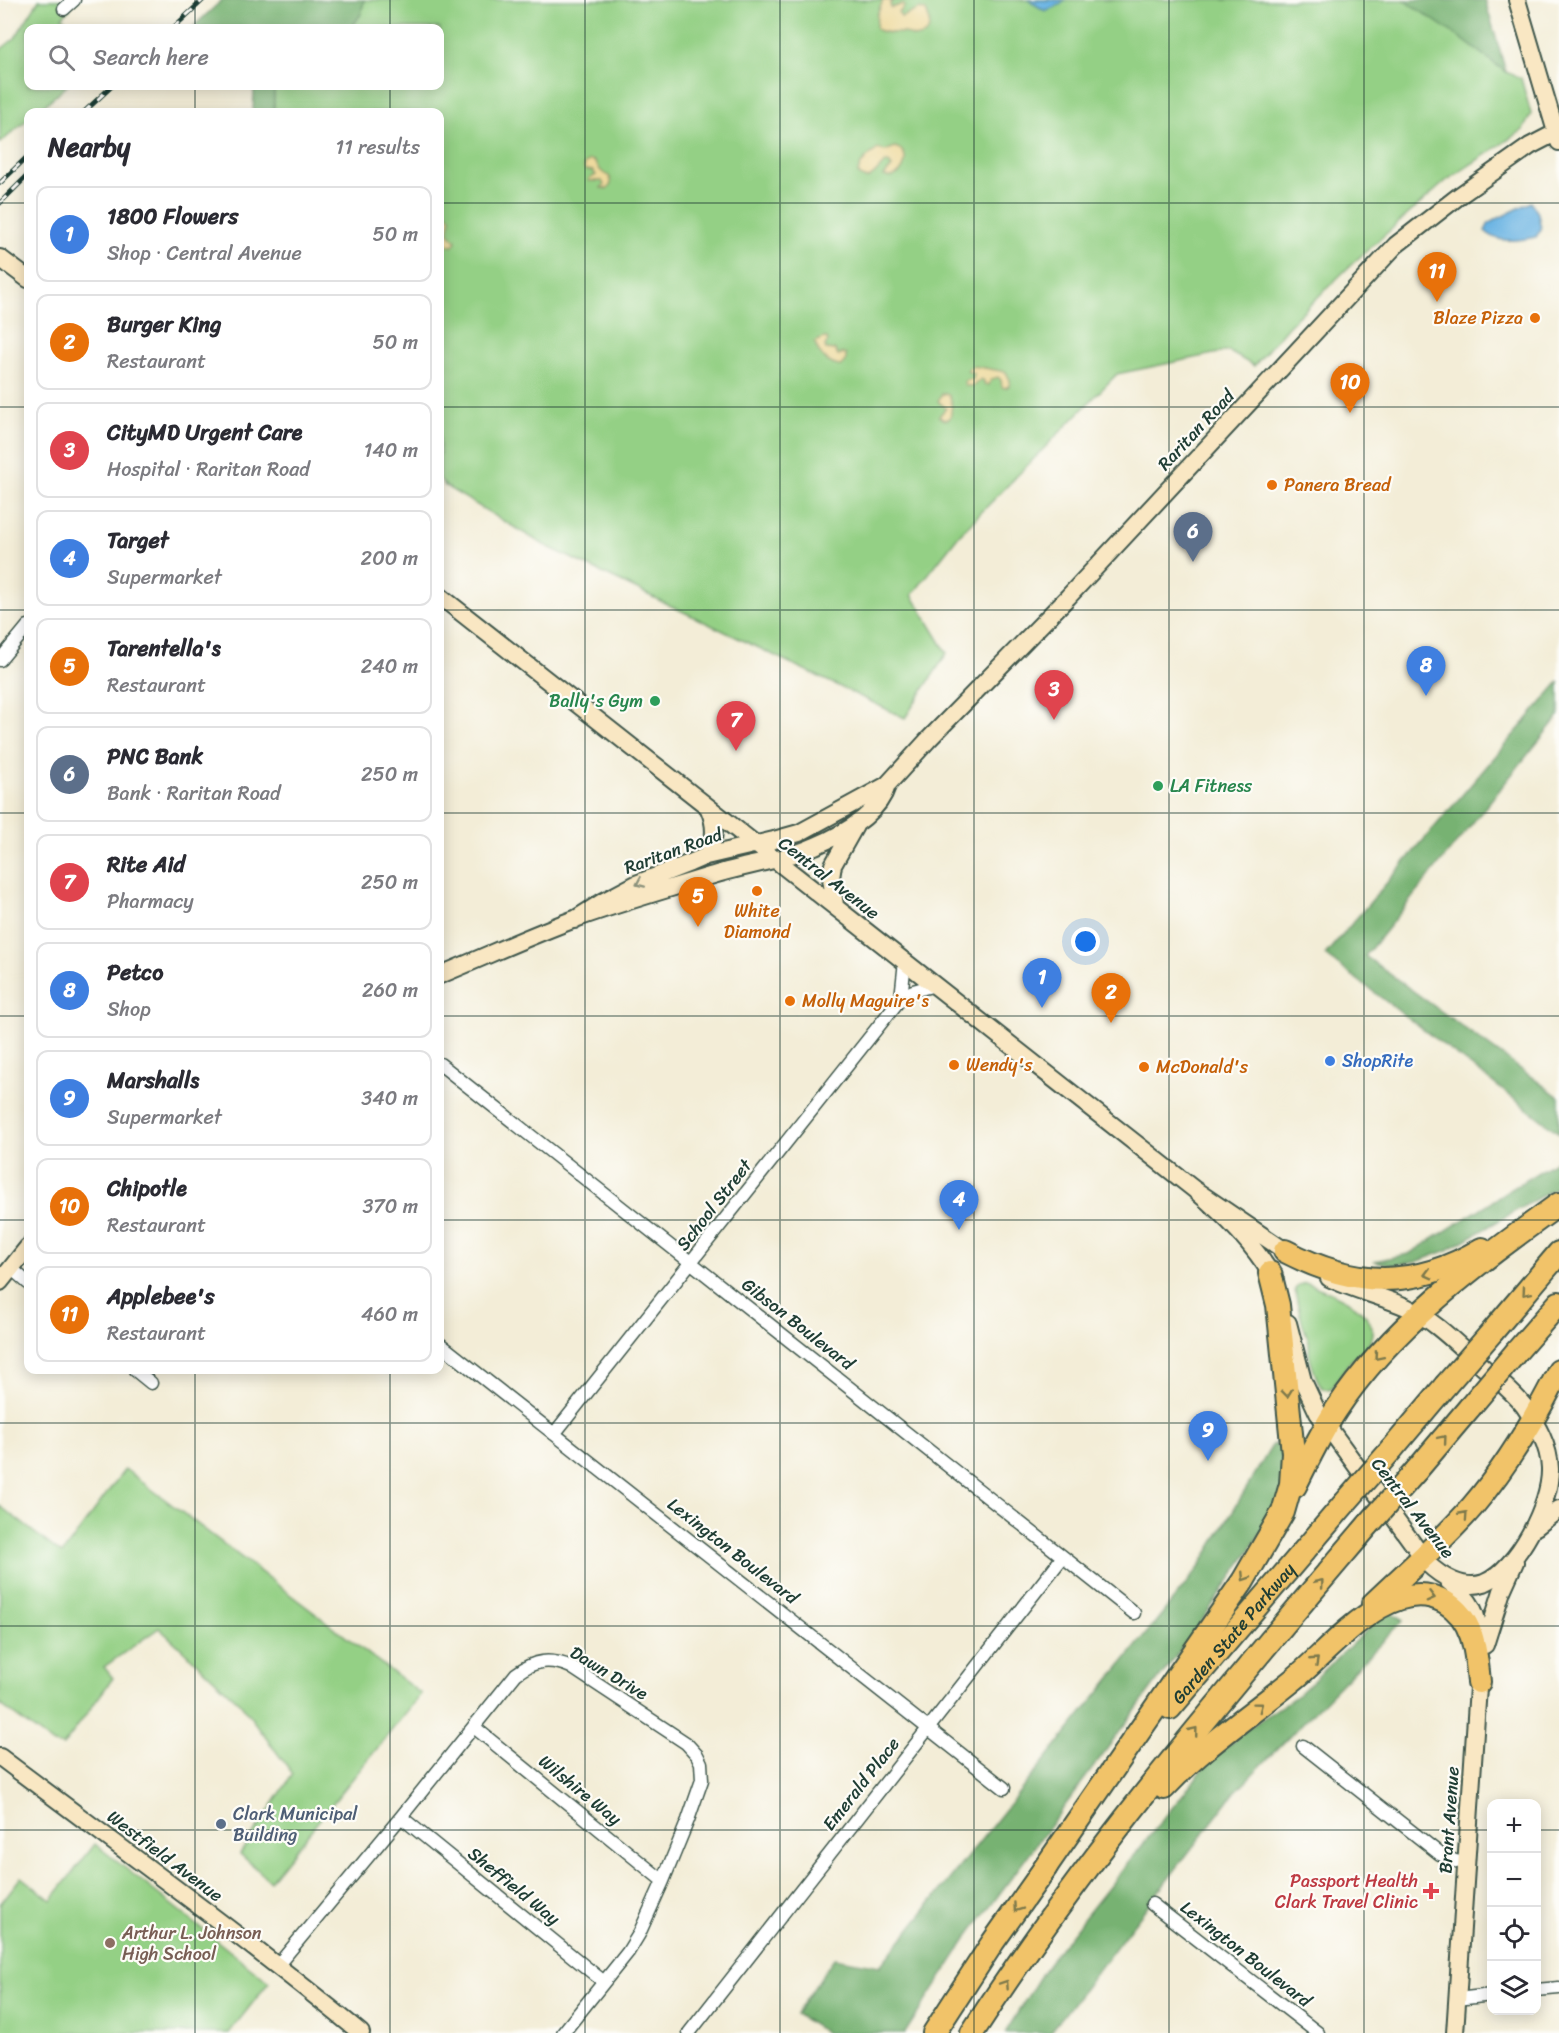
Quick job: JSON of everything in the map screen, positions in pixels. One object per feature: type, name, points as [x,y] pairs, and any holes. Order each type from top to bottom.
[{"type":"highway","points":[[1038,1878],[1243,1581],[1282,1512],[1326,1426],[1372,1362],[1419,1314],[1519,1233],[1559,1204]]},
{"type":"highway","points":[[1285,1251],[1315,1265],[1348,1275],[1378,1279],[1406,1278],[1432,1273],[1451,1266],[1490,1244],[1519,1233]]},
{"type":"highway","name":"Garden State Parkway","points":[[933,2033],[1038,1878],[1144,1739],[1559,1253]]},
{"type":"highway","points":[[1270,1273],[1278,1305],[1293,1453],[1291,1484],[1282,1512]]},
{"type":"highway","name":"Garden State Parkway","points":[[972,2033],[1068,1893],[1114,1831],[1202,1722],[1559,1303]]},
{"type":"highway","points":[[1068,1893],[1190,1763],[1220,1736],[1295,1679],[1448,1533],[1496,1476],[1533,1419],[1559,1371]]},
{"type":"highway","points":[[1343,1635],[1368,1615],[1404,1596],[1420,1595],[1439,1599],[1460,1614],[1469,1628],[1479,1682]]},
{"type":"main road","points":[[1517,0],[1558,135]]},
{"type":"main road","name":"Raritan Road","points":[[444,973],[574,920],[708,876],[816,846],[858,821],[878,803],[887,785],[1068,597],[1396,245],[1459,196],[1530,146],[1558,135]]},
{"type":"main road","points":[[0,258],[24,276]]},
{"type":"main road","name":"Central Avenue","points":[[444,599],[709,809],[835,905],[904,962],[1195,1190],[1227,1219],[1254,1250],[1270,1273],[1285,1309],[1303,1381],[1318,1413],[1422,1556],[1440,1575],[1462,1583],[1474,1585],[1484,1583],[1501,1572],[1527,1538],[1547,1492],[1550,1476],[1549,1459],[1545,1442],[1533,1419],[1512,1393],[1443,1332],[1419,1314],[1316,1272],[1195,1190]]},
{"type":"main road","name":"Raritan Road","points":[[574,920],[636,884],[706,856],[787,837],[805,830],[887,785]]},
{"type":"main road","points":[[706,856],[713,845],[714,830],[714,820],[709,809]]},
{"type":"main road","points":[[835,905],[831,878],[833,865],[841,847],[858,821]]},
{"type":"main road","points":[[0,1282],[24,1252]]},
{"type":"main road","points":[[1549,1459],[1553,1474],[1559,1483]]},
{"type":"main road","points":[[1527,1538],[1544,1520],[1559,1509]]},
{"type":"main road","name":"Brant Avenue","points":[[1479,1682],[1486,1641],[1497,1606],[1527,1538]]},
{"type":"main road","name":"Brant Avenue","points":[[1440,1575],[1464,1595],[1475,1612],[1480,1635],[1479,1682],[1455,2033]]},
{"type":"main road","name":"Westfield Avenue","points":[[0,1757],[277,1966],[361,2033]]},
{"type":"street","points":[[0,660],[24,631]]},
{"type":"street","points":[[901,998],[904,962]]},
{"type":"street","name":"School Street","points":[[554,1434],[901,998],[913,991],[935,985]]},
{"type":"street","name":"Gibson Boulevard","points":[[444,1067],[1134,1613]]},
{"type":"street","points":[[11,1268],[24,1279]]},
{"type":"street","name":"Lexington Boulevard","points":[[444,1347],[1004,1788]]},
{"type":"street","points":[[140,1374],[152,1383]]},
{"type":"street","name":"Emerald Place","points":[[689,2033],[1062,1558]]},
{"type":"street","name":"Dawn Drive","points":[[277,1966],[516,1674],[536,1662],[559,1662],[571,1667],[686,1743],[698,1755],[702,1780],[663,1881],[634,1943],[563,2033]]},
{"type":"street","name":"Wilshire Way","points":[[474,1727],[663,1881]]},
{"type":"street","points":[[1303,1746],[1440,1854],[1465,1863]]},
{"type":"street","name":"Sheffield Way","points":[[401,1817],[604,1983]]},
{"type":"street","name":"Lexington Boulevard","points":[[1152,1904],[1318,2033]]},
{"type":"street","points":[[1541,1990],[1559,1988]]},
{"type":"street","points":[[1457,1999],[1487,1995]]},
{"type":"green space","points":[[39,0],[60,0],[70,9],[62,17],[69,24],[24,24],[24,90],[62,90],[41,108],[24,108],[24,122],[0,143],[0,50],[15,38]]},
{"type":"green space","points":[[222,0],[364,0],[361,14],[354,24],[196,24]]},
{"type":"green space","points":[[364,0],[1404,0],[1506,72],[1521,78],[1531,114],[1523,130],[1447,180],[1353,263],[1288,326],[1254,366],[1228,351],[1117,374],[959,535],[912,595],[947,653],[905,718],[544,545],[445,486],[444,108],[274,108],[274,90],[444,90],[444,24],[354,24],[361,14]]},
{"type":"green space","points":[[1404,0],[1485,0],[1506,72],[1462,39]]},
{"type":"green space","points":[[274,90],[274,108],[253,108],[254,91]]},
{"type":"green space","points":[[1559,682],[1559,716],[1365,956],[1559,1097],[1559,1133],[1325,955]]},
{"type":"green space","points":[[1559,1159],[1559,1186],[1448,1250],[1416,1262],[1393,1265],[1374,1261],[1409,1254]]},
{"type":"green space","points":[[1307,1283],[1353,1305],[1370,1322],[1372,1333],[1368,1345],[1351,1361],[1329,1389],[1321,1386],[1314,1372],[1309,1353],[1309,1341],[1297,1302],[1295,1289]]},
{"type":"green space","points":[[1273,1444],[1287,1452],[1282,1498],[1250,1550],[1201,1622],[969,1935],[905,2033],[826,2033],[796,2014],[834,1958],[880,1966],[1198,1569]]},
{"type":"green space","points":[[125,1469],[421,1694],[270,1881],[240,1854],[293,1774],[240,1703],[159,1628],[104,1667],[113,1678],[63,1746],[54,1744],[0,1704],[0,1506],[62,1554]]},
{"type":"green space","points":[[1388,1610],[1404,1620],[1235,1792],[1050,2033],[1005,2033],[1049,1962],[1208,1763],[1246,1730],[1299,1694]]},
{"type":"green space","name":"Arthur L. Johnson High School","points":[[95,1844],[269,1982],[229,2033],[0,2033],[0,1904],[21,1877],[51,1900]]},
{"type":"sand","points":[[883,0],[893,0],[890,4],[891,8],[903,4],[904,7],[899,13],[901,17],[920,9],[926,11],[929,27],[926,34],[916,37],[876,29],[877,15]]},
{"type":"sand","points":[[895,147],[901,150],[905,160],[901,171],[896,175],[884,176],[892,167],[889,163],[885,163],[869,178],[865,179],[858,173],[863,162],[875,151],[878,149],[885,151]]},
{"type":"sand","points":[[590,160],[594,161],[601,171],[610,177],[611,184],[608,189],[601,188],[604,185],[602,181],[589,181],[596,175],[593,171],[584,168]]},
{"type":"sand","points":[[447,213],[451,218],[448,232],[456,241],[453,246],[446,245],[444,214]]},
{"type":"sand","points":[[824,338],[828,341],[826,349],[835,350],[838,356],[846,354],[846,360],[841,366],[828,361],[818,350],[815,342]]},
{"type":"sand","points":[[974,366],[1006,372],[1010,380],[1009,386],[1002,387],[998,377],[992,379],[989,385],[984,384],[981,379],[973,386],[965,386],[966,380],[973,379],[974,374],[967,371]]},
{"type":"sand","points":[[942,394],[948,394],[950,397],[952,409],[950,418],[946,420],[939,416],[946,408],[938,401]]},
{"type":"water","points":[[1028,0],[1065,0],[1045,11]]},
{"type":"water","points":[[1531,202],[1538,213],[1541,229],[1536,237],[1503,240],[1485,231],[1489,223]]},
{"type":"railway","points":[[177,24],[203,0]]},
{"type":"railway","points":[[88,108],[108,90]]},
{"type":"railway","points":[[0,183],[24,160]]},
{"type":"railway","points":[[0,203],[24,179]]},
{"type":"place","name":"Applebee's","points":[[1437,302]]},
{"type":"place","name":"Blaze Pizza","points":[[1535,318]]},
{"type":"place","name":"Chipotle","points":[[1350,413]]},
{"type":"place","name":"Panera Bread","points":[[1272,485]]},
{"type":"place","name":"PNC Bank","points":[[1193,562]]},
{"type":"place","name":"Petco","points":[[1426,696]]},
{"type":"place","name":"Bally's Gym","points":[[655,701]]},
{"type":"place","name":"CityMD Urgent Care","points":[[1054,720]]},
{"type":"place","name":"Rite Aid","points":[[736,751]]},
{"type":"place","name":"LA Fitness","points":[[1158,786]]},
{"type":"place","name":"White Diamond","points":[[757,891]]},
{"type":"place","name":"Tarentella's","points":[[698,927]]},
{"type":"place","name":"Molly Maguire's","points":[[790,1001]]},
{"type":"place","name":"1800 Flowers","points":[[1042,1008]]},
{"type":"place","name":"Burger King","points":[[1111,1023]]},
{"type":"place","name":"ShopRite","points":[[1330,1061]]},
{"type":"place","name":"Wendy's","points":[[954,1065]]},
{"type":"place","name":"McDonald's","points":[[1144,1067]]},
{"type":"place","name":"Target","points":[[959,1230]]},
{"type":"place","name":"Marshalls","points":[[1208,1461]]},
{"type":"place","name":"Clark Municipal Building","points":[[221,1824]]},
{"type":"place","name":"Passport Health Clark Travel Clinic","points":[[1431,1891]]},
{"type":"place","name":"Arthur L. Johnson High School","points":[[110,1943]]}]
